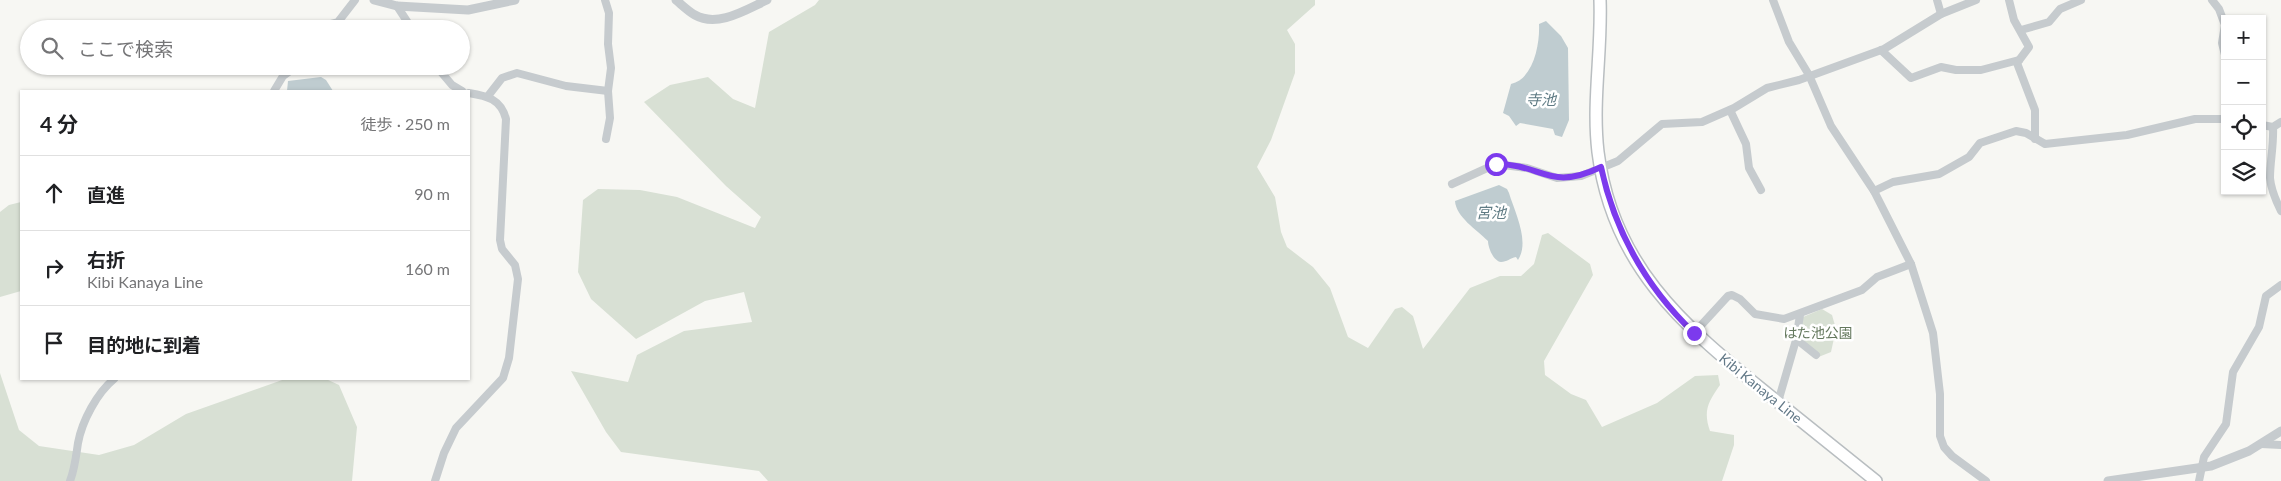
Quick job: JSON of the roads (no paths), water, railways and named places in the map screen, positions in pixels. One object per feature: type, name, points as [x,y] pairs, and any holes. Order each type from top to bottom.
[{"type":"main road","name":"Kibi Kanaya Line","points":[[1600,0],[1596,120],[1601,167],[1615,216],[1636,262],[1666,304],[1694,333],[1876,481]]},
{"type":"street","points":[[340,20],[356,0]]},
{"type":"street","points":[[374,0],[397,6],[468,10],[515,0]]},
{"type":"street","points":[[604,0],[609,13],[608,44],[611,68],[608,92],[610,118],[606,139]]},
{"type":"street","points":[[676,0],[695,15],[712,18],[728,17],[767,0]]},
{"type":"street","points":[[1773,0],[1789,42],[1809,75],[1831,126],[1874,191],[1911,264],[1933,333],[1940,394],[1940,436],[1944,447],[1952,456],[1986,481]]},
{"type":"street","points":[[1937,0],[1941,14]]},
{"type":"street","points":[[1452,184],[1496,164],[1508,164],[1547,176],[1566,178],[1581,176],[1618,161],[1662,124],[1702,122],[1730,110],[1767,88],[1782,85],[1881,50],[1941,14],[1976,0]]},
{"type":"street","points":[[2009,0],[2014,20],[2021,30],[2028,47],[2017,63],[2035,110],[2035,139]]},
{"type":"street","points":[[2021,30],[2049,22],[2060,9],[2082,0]]},
{"type":"street","points":[[2212,0],[2222,15]]},
{"type":"street","points":[[397,6],[406,20]]},
{"type":"street","points":[[1881,50],[1912,78],[1938,68],[1981,70],[2019,60]]},
{"type":"street","points":[[488,96],[502,78],[517,73],[566,86],[608,92]]},
{"type":"street","points":[[275,90],[284,75]]},
{"type":"street","points":[[444,75],[452,85],[460,90]]},
{"type":"street","points":[[435,481],[444,454],[456,428],[503,378],[509,358],[518,279],[515,265],[502,249],[500,240],[506,119],[504,110],[488,96],[470,94]]},
{"type":"street","points":[[1730,110],[1746,144],[1749,168],[1761,190]]},
{"type":"street","points":[[1874,191],[1893,182],[1939,174],[1969,157],[1980,143],[2005,134],[2022,132],[2045,144],[2113,137],[2187,120],[2221,119]]},
{"type":"street","points":[[2266,126],[2273,127],[2281,122]]},
{"type":"street","points":[[2273,127],[2274,142],[2270,176],[2281,211]]},
{"type":"street","points":[[1694,333],[1728,296],[1732,295],[1740,299],[1755,314],[1784,320],[1862,290],[1877,277],[1911,264]]},
{"type":"street","points":[[2200,481],[2204,457],[2226,424],[2234,372],[2259,327],[2266,296],[2281,285]]},
{"type":"street","points":[[1778,402],[1796,339],[1800,315]]},
{"type":"street","points":[[1796,339],[1816,355]]},
{"type":"street","points":[[70,481],[76,463],[80,434],[101,392],[113,380]]},
{"type":"street","points":[[2108,481],[2202,468],[2240,455],[2281,431]]},
{"type":"street","points":[[2261,444],[2281,444]]},
{"type":"water","name":"寺池","points":[[1546,21],[1561,36],[1568,48],[1569,120],[1562,137],[1555,135],[1553,129],[1520,123],[1516,126],[1509,116],[1503,113],[1511,84],[1519,81],[1530,68],[1537,50],[1539,24]]},
{"type":"water","points":[[321,77],[326,80],[332,90],[287,90],[288,81]]},
{"type":"water","name":"宮池","points":[[1499,185],[1507,189],[1509,193],[1520,227],[1522,244],[1518,260],[1516,257],[1503,262],[1498,261],[1490,250],[1488,241],[1463,218],[1456,207],[1455,201]]},
{"type":"park label","name":"はた池公園","points":[[1818,332]]}]
